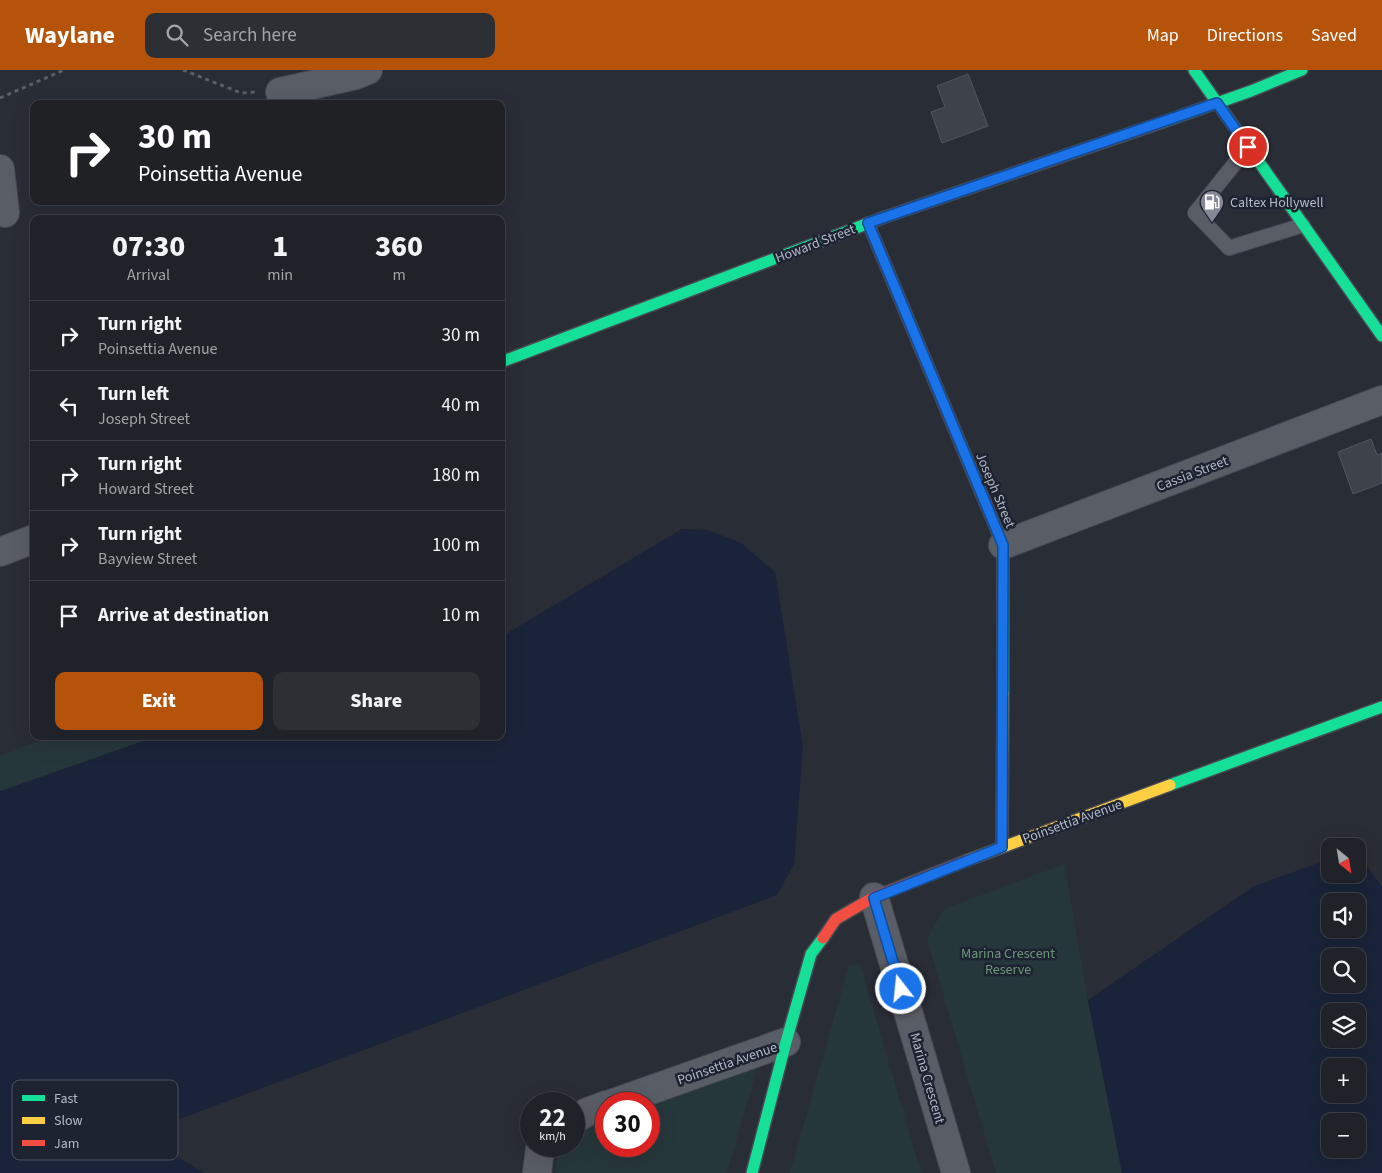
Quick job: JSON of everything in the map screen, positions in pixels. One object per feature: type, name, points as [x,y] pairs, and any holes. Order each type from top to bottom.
[{"type":"street","points":[[280,92],[356,75],[368,70]]},
{"type":"street","points":[[1194,70],[1382,336]]},
{"type":"street","name":"Howard Street","points":[[505,360],[868,223],[1217,103],[1302,70]]},
{"type":"street","points":[[0,169],[4,213]]},
{"type":"street","name":"Joseph Street","points":[[868,223],[1003,545],[1002,847]]},
{"type":"street","name":"Cassia Street","points":[[1003,545],[1382,400]]},
{"type":"street","points":[[0,552],[30,541]]},
{"type":"street","name":"Poinsettia Avenue","points":[[752,1173],[811,954],[836,919],[874,898],[1002,847],[1382,706]]},
{"type":"street","name":"Marina Crescent","points":[[874,898],[956,1173]]},
{"type":"street","name":"Poinsettia Avenue","points":[[645,1092],[786,1042]]},
{"type":"street","points":[[536,1173],[539,1157]]},
{"type":"lane","points":[[1248,147],[1195,213],[1229,248],[1303,225]]},
{"type":"path","points":[[0,98],[64,70]]},
{"type":"path","points":[[184,70],[241,93],[280,92]]},
{"type":"green space","points":[[42,740],[147,740],[0,791],[0,756]]},
{"type":"green space","name":"Marina Crescent Reserve","points":[[1064,864],[1088,1000],[1122,1173],[996,1173],[927,939],[944,909]]},
{"type":"green space","points":[[860,964],[921,1173],[790,1173],[849,965]]},
{"type":"green space","points":[[757,1068],[727,1173],[554,1173],[558,1157],[585,1157],[585,1130],[595,1124],[595,1157],[660,1157],[660,1101]]},
{"type":"water","points":[[682,529],[708,530],[741,543],[775,572],[803,746],[794,864],[777,895],[178,1119],[178,1080],[12,1080],[12,1160],[178,1160],[178,1157],[204,1173],[0,1173],[0,790],[147,740],[505,740],[505,635]]},
{"type":"water","points":[[1321,862],[1321,883],[1366,883],[1366,864],[1382,887],[1382,1173],[1122,1173],[1088,1000],[1254,886]]},
{"type":"building","points":[[968,74],[988,126],[942,143],[931,112],[945,107],[937,86]]},
{"type":"building","points":[[1371,439],[1377,455],[1382,453],[1382,483],[1353,494],[1338,452]]},
{"type":"traffic: fast","points":[[1194,70],[1382,336]]},
{"type":"traffic: fast","points":[[1163,122],[1251,91],[1302,70]]},
{"type":"traffic: fast","points":[[505,360],[885,217]]},
{"type":"traffic: fast","points":[[961,445],[1003,545],[1003,693]]},
{"type":"traffic: fast","points":[[1170,785],[1382,707]]},
{"type":"traffic: fast","points":[[752,1173],[811,954],[823,938]]},
{"type":"traffic: slow","points":[[1002,847],[1003,693]]},
{"type":"traffic: slow","points":[[968,860],[1170,785]]},
{"type":"traffic: jam","points":[[885,217],[1163,122]]},
{"type":"traffic: jam","points":[[868,223],[961,445]]},
{"type":"traffic: jam","points":[[823,938],[836,919],[874,897],[968,860]]},
{"type":"place","name":"Caltex Hollywell","points":[[1212,223]]},
{"type":"route","points":[[901,989],[874,898],[1002,847],[1003,545],[868,223],[1217,103],[1248,147]]}]
